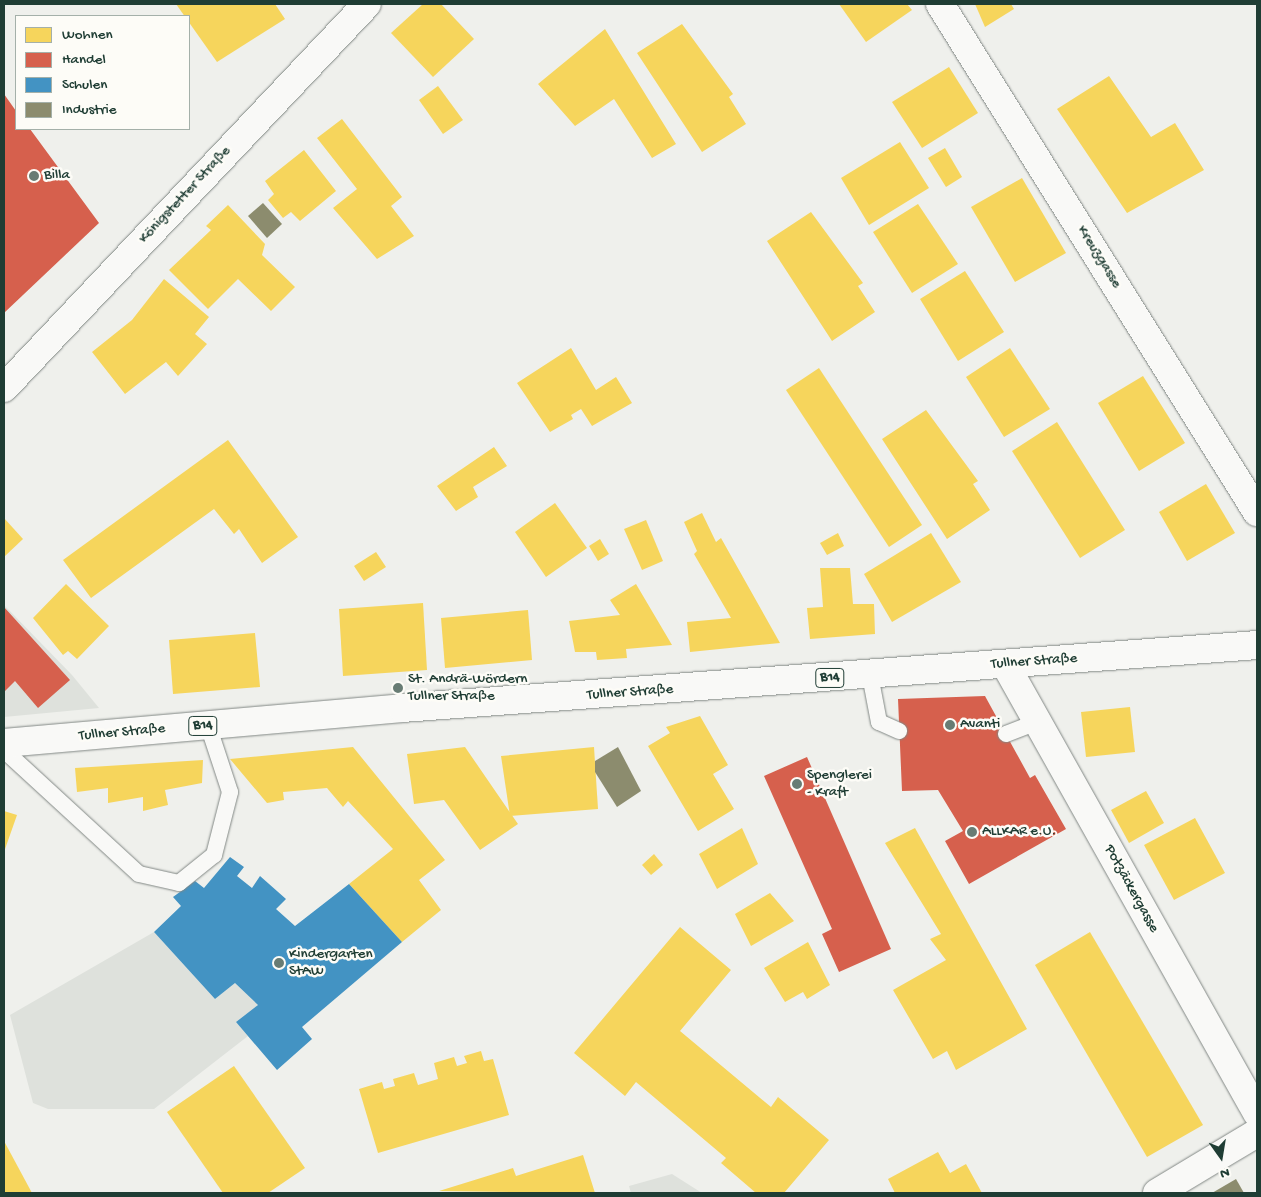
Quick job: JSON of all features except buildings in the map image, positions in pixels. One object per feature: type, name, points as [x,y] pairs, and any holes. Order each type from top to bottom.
[{"type":"main road","name":"Königstetter Straße","points":[[4,388],[368,4]]},
{"type":"main road","name":"Kreuzgasse","points":[[940,4],[1257,512]]},
{"type":"main road","name":"Tullner Straße","points":[[4,743],[208,725],[1257,645]]},
{"type":"main road","name":"Potzäckergasse","points":[[1005,664],[1257,1113]]},
{"type":"main road","points":[[1157,1193],[1257,1134]]},
{"type":"lane","points":[[870,675],[879,722],[899,731]]},
{"type":"lane","points":[[1006,734],[1038,722]]},
{"type":"lane","points":[[4,750],[139,874],[179,883],[214,855],[230,792],[208,725]]},
{"type":"shaded area","points":[[4,605],[72,675],[99,708],[4,717]]},
{"type":"shaded area","points":[[154,932],[215,999],[235,983],[258,1005],[236,1022],[248,1036],[154,1109],[48,1109],[33,1103],[10,1015]]},
{"type":"shaded area","points":[[672,1174],[702,1193],[631,1193],[629,1186]]},
{"type":"place","name":"Billa","points":[[34,176]]},
{"type":"place","name":"St. Andrä-Wördern Tullner Straße","points":[[398,688]]},
{"type":"place","name":"Avanti","points":[[950,725]]},
{"type":"place","name":"Spenglerei - Kraft","points":[[797,784]]},
{"type":"place","name":"ALLKAR e.U.","points":[[972,832]]},
{"type":"place","name":"Kindergarten StAW","points":[[279,963]]}]
